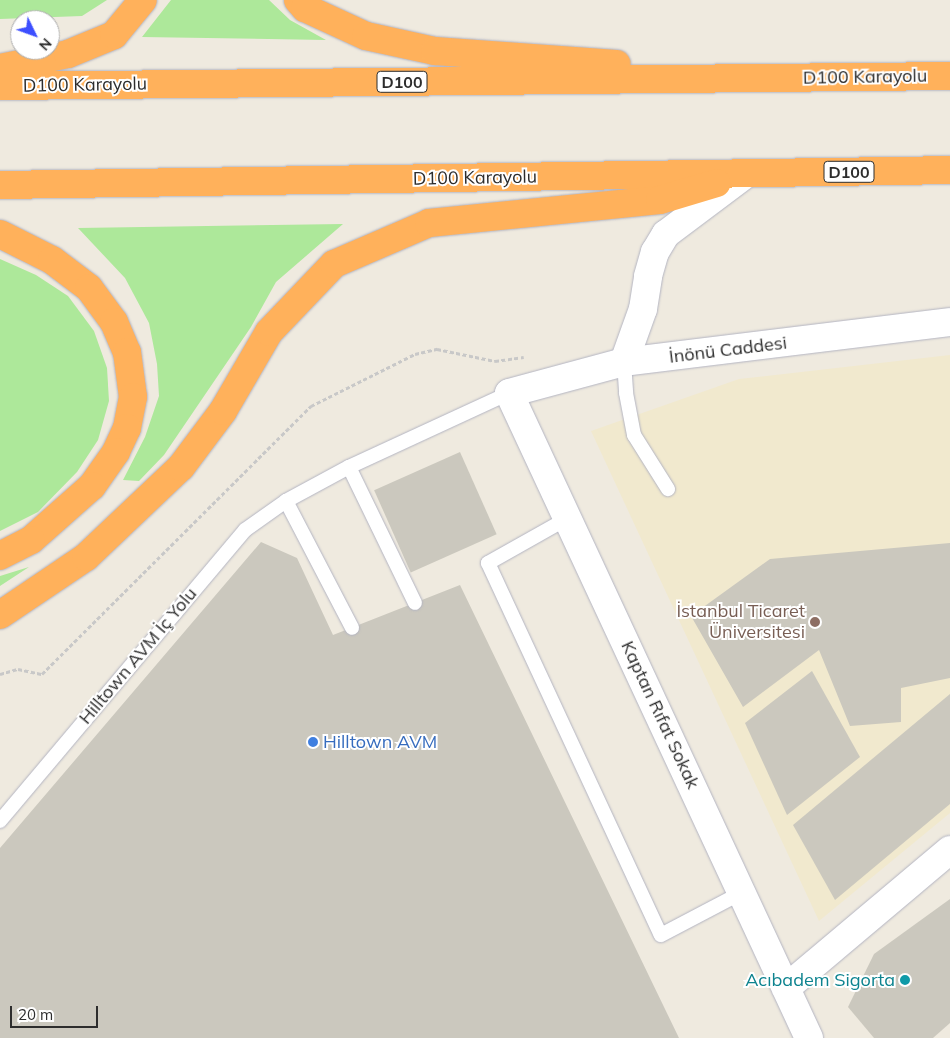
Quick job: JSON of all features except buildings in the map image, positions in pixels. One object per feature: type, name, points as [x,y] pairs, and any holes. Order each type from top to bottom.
[{"type":"highway","points":[[0,68],[68,54],[114,34],[142,0]]},
{"type":"highway","points":[[298,0],[305,8],[366,36],[435,51],[803,78]]},
{"type":"highway","name":"D100 Karayolu","points":[[0,86],[950,76]]},
{"type":"highway","name":"D100 Karayolu","points":[[0,186],[950,170]]},
{"type":"highway","points":[[0,615],[86,557],[181,467],[223,411],[269,332],[334,264],[429,223],[660,200],[747,173]]},
{"type":"highway","points":[[0,234],[52,260],[89,288],[114,322],[127,352],[133,396],[128,428],[120,444],[92,486],[31,540],[0,556]]},
{"type":"street","points":[[624,362],[643,308],[648,276],[666,234],[747,173]]},
{"type":"street","name":"İnönü Caddesi","points":[[509,393],[624,362],[950,322]]},
{"type":"street","name":"Kaptan Rıfat Sokak","points":[[509,393],[743,892],[809,1038]]},
{"type":"street","points":[[786,988],[950,850]]},
{"type":"lane","points":[[624,362],[626,394],[634,435],[668,489]]},
{"type":"lane","name":"Hilltown AVM İç Yolu","points":[[0,821],[245,530],[286,501],[349,467],[509,393]]},
{"type":"lane","points":[[349,467],[415,603]]},
{"type":"lane","points":[[286,501],[352,628]]},
{"type":"lane","points":[[568,518],[488,563],[661,935],[743,892]]},
{"type":"shaded area","name":"İstanbul Ticaret Üniversitesi","points":[[950,355],[950,813],[819,921],[591,431],[739,379]]},
{"type":"green space","points":[[0,0],[107,0],[82,16],[60,17],[60,10],[10,10],[10,19],[0,19]]},
{"type":"green space","points":[[171,0],[269,0],[290,20],[326,40],[142,37]]},
{"type":"green space","points":[[343,224],[276,282],[251,327],[164,455],[139,481],[123,480],[145,437],[159,396],[157,364],[149,323],[125,278],[78,228]]},
{"type":"green space","points":[[0,259],[36,275],[68,296],[94,331],[107,368],[109,401],[98,440],[77,472],[38,512],[0,531]]},
{"type":"green space","points":[[29,567],[0,586],[0,576]]},
{"type":"place","name":"İstanbul Ticaret Üniversitesi","points":[[815,622]]},
{"type":"place","name":"Hilltown AVM","points":[[313,742]]},
{"type":"place","name":"Acıbadem Sigorta","points":[[905,980]]}]
